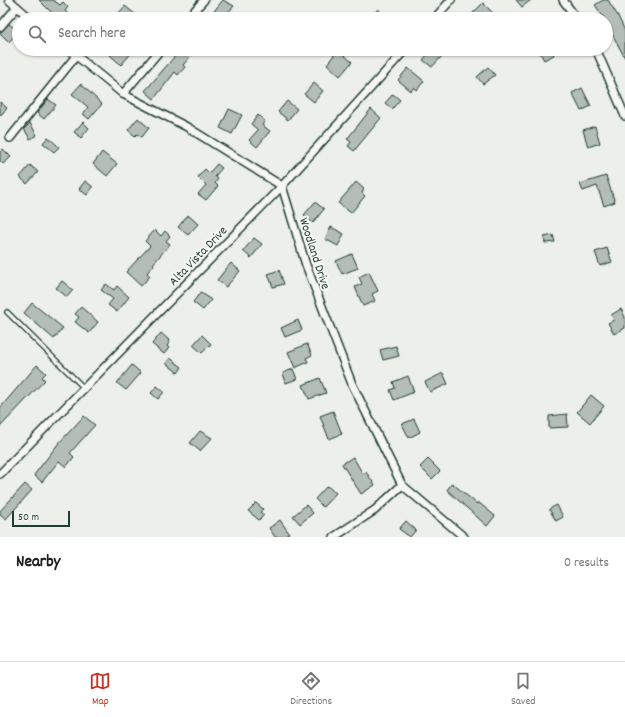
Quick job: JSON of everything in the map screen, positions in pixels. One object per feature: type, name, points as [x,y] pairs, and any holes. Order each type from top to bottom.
[{"type":"street","points":[[9,0],[23,12]]},
{"type":"street","points":[[193,12],[204,0]]},
{"type":"street","points":[[440,12],[451,0]]},
{"type":"street","points":[[563,0],[572,12]]},
{"type":"street","points":[[13,12],[17,7]]},
{"type":"street","points":[[0,27],[12,13]]},
{"type":"street","points":[[10,138],[76,56],[123,94],[187,127],[282,186]]},
{"type":"street","points":[[123,94],[155,56]]},
{"type":"street","name":"Alta Vista Drive","points":[[0,474],[282,186],[400,56]]},
{"type":"street","points":[[599,56],[625,116]]},
{"type":"street","name":"Woodland Drive","points":[[282,186],[306,265],[352,384],[402,485],[464,537]]},
{"type":"street","points":[[334,537],[375,510],[402,485]]},
{"type":"lane","points":[[7,312],[84,388]]},
{"type":"building","points":[[39,0],[53,0],[60,5],[63,2],[68,7],[65,11],[66,12],[51,12]]},
{"type":"building","points":[[223,0],[234,6],[228,12],[214,11]]},
{"type":"building","points":[[516,0],[531,0],[522,7]]},
{"type":"building","points":[[603,0],[608,0],[618,16],[625,31],[625,58],[613,36],[613,12],[600,12],[595,5]]},
{"type":"building","points":[[483,3],[492,12],[474,12]]},
{"type":"building","points":[[125,6],[132,12],[120,12]]},
{"type":"building","points":[[9,24],[12,26],[12,38],[9,42],[0,33]]},
{"type":"building","points":[[111,56],[129,56],[121,65]]},
{"type":"building","points":[[175,56],[191,56],[183,65],[185,67],[178,75],[175,72],[154,99],[145,91]]},
{"type":"building","points":[[333,56],[345,56],[352,62],[340,76],[327,64]]},
{"type":"building","points":[[426,56],[442,56],[432,67],[423,60]]},
{"type":"building","points":[[542,56],[552,56],[544,60]]},
{"type":"building","points":[[488,67],[495,75],[483,84],[477,77]]},
{"type":"building","points":[[408,68],[424,81],[417,90],[414,87],[411,91],[398,80]]},
{"type":"building","points":[[314,83],[323,91],[314,102],[304,94]]},
{"type":"building","points":[[81,84],[102,104],[89,119],[83,114],[88,107],[72,94]]},
{"type":"building","points":[[582,88],[591,106],[581,111],[572,93]]},
{"type":"building","points":[[393,94],[400,100],[392,109],[385,103]]},
{"type":"building","points":[[48,99],[56,105],[44,119],[37,113]]},
{"type":"building","points":[[287,101],[297,109],[288,120],[278,112]]},
{"type":"building","points":[[0,102],[7,108],[0,116]]},
{"type":"building","points":[[229,109],[242,115],[232,134],[220,128]]},
{"type":"building","points":[[371,109],[381,118],[354,151],[348,146],[351,142],[347,139]]},
{"type":"building","points":[[258,115],[265,121],[262,125],[270,131],[257,147],[249,140],[258,130],[251,124]]},
{"type":"building","points":[[138,118],[149,128],[142,137],[137,134],[135,136],[128,130]]},
{"type":"building","points":[[83,122],[89,128],[81,138],[74,132]]},
{"type":"building","points":[[30,123],[37,135],[30,139],[24,129]]},
{"type":"building","points":[[595,126],[600,143],[588,147],[583,130]]},
{"type":"building","points":[[48,137],[59,147],[54,152],[43,143]]},
{"type":"building","points":[[3,149],[11,157],[3,164],[0,161],[0,152]]},
{"type":"building","points":[[102,152],[117,164],[107,176],[93,164]]},
{"type":"building","points":[[217,164],[222,168],[215,176],[218,179],[215,183],[218,186],[206,200],[198,194],[206,185],[198,177],[205,169],[209,173]]},
{"type":"building","points":[[30,165],[38,172],[27,184],[20,177]]},
{"type":"building","points":[[606,176],[615,202],[604,206],[597,186],[583,191],[580,184]]},
{"type":"building","points":[[85,181],[93,187],[87,195],[79,189]]},
{"type":"building","points":[[356,182],[364,189],[362,193],[365,196],[351,213],[338,203]]},
{"type":"building","points":[[315,202],[324,209],[313,223],[304,215]]},
{"type":"building","points":[[188,215],[198,224],[188,235],[178,227]]},
{"type":"building","points":[[331,227],[344,234],[338,246],[325,239]]},
{"type":"building","points":[[155,230],[161,236],[165,231],[170,236],[166,241],[170,244],[153,264],[154,265],[147,273],[150,276],[141,286],[126,272],[150,246],[145,241]]},
{"type":"building","points":[[553,235],[555,242],[545,243],[544,237]]},
{"type":"building","points":[[254,238],[262,244],[251,258],[243,251]]},
{"type":"building","points":[[607,248],[612,262],[600,266],[595,252]]},
{"type":"building","points":[[352,254],[358,268],[342,274],[336,261]]},
{"type":"building","points":[[231,263],[240,271],[226,287],[217,280]]},
{"type":"building","points":[[279,270],[284,284],[273,287],[268,274]]},
{"type":"building","points":[[369,272],[378,291],[372,294],[375,301],[363,306],[355,287],[362,284],[359,277]]},
{"type":"building","points":[[62,281],[73,290],[67,297],[56,288]]},
{"type":"building","points":[[106,284],[114,290],[117,286],[129,297],[117,312],[108,305],[113,299],[101,290]]},
{"type":"building","points":[[201,292],[211,300],[203,310],[193,302]]},
{"type":"building","points":[[32,303],[63,328],[54,339],[24,313]]},
{"type":"building","points":[[81,307],[98,322],[89,333],[75,322],[79,317],[75,314]]},
{"type":"building","points":[[621,309],[625,317],[625,328],[614,334],[608,323],[614,320],[611,315]]},
{"type":"building","points":[[298,320],[302,330],[285,337],[281,328]]},
{"type":"building","points":[[161,333],[170,341],[167,346],[169,348],[164,354],[152,344]]},
{"type":"building","points":[[202,335],[211,344],[202,353],[193,345]]},
{"type":"building","points":[[307,344],[312,355],[306,358],[308,362],[295,368],[288,352]]},
{"type":"building","points":[[396,346],[399,356],[383,360],[380,350]]},
{"type":"building","points":[[170,358],[182,367],[178,373],[166,363]]},
{"type":"building","points":[[37,365],[46,373],[42,377],[45,380],[0,427],[0,408]]},
{"type":"building","points":[[132,365],[141,373],[126,390],[117,383]]},
{"type":"building","points":[[293,369],[297,379],[286,383],[283,373]]},
{"type":"building","points":[[443,373],[448,384],[430,392],[425,382]]},
{"type":"building","points":[[408,376],[414,392],[394,400],[390,390],[395,388],[393,382]]},
{"type":"building","points":[[320,378],[326,393],[309,399],[303,385]]},
{"type":"building","points":[[157,386],[164,392],[158,399],[151,393]]},
{"type":"building","points":[[591,395],[604,406],[590,423],[577,412]]},
{"type":"building","points":[[333,411],[342,434],[329,439],[320,416]]},
{"type":"building","points":[[567,414],[568,427],[549,428],[549,416]]},
{"type":"building","points":[[84,416],[95,425],[70,453],[74,457],[66,467],[59,461],[42,482],[34,475],[58,444]]},
{"type":"building","points":[[414,419],[420,432],[409,438],[402,424]]},
{"type":"building","points":[[200,431],[212,438],[200,451],[190,443]]},
{"type":"building","points":[[353,457],[363,474],[366,472],[375,485],[361,494],[342,464]]},
{"type":"building","points":[[428,459],[440,471],[432,479],[420,467]]},
{"type":"building","points":[[452,483],[477,504],[478,502],[495,516],[487,526],[447,490]]},
{"type":"building","points":[[25,484],[32,490],[6,519],[0,514],[0,511]]},
{"type":"building","points":[[327,486],[336,493],[323,507],[315,499]]},
{"type":"building","points":[[256,503],[263,509],[260,512],[264,515],[259,520],[248,511]]},
{"type":"building","points":[[306,505],[313,513],[300,524],[293,516]]},
{"type":"building","points":[[557,505],[563,517],[556,521],[549,509]]},
{"type":"building","points":[[280,520],[289,533],[284,537],[275,537],[269,528]]},
{"type":"building","points":[[406,521],[416,530],[410,537],[399,529]]}]
